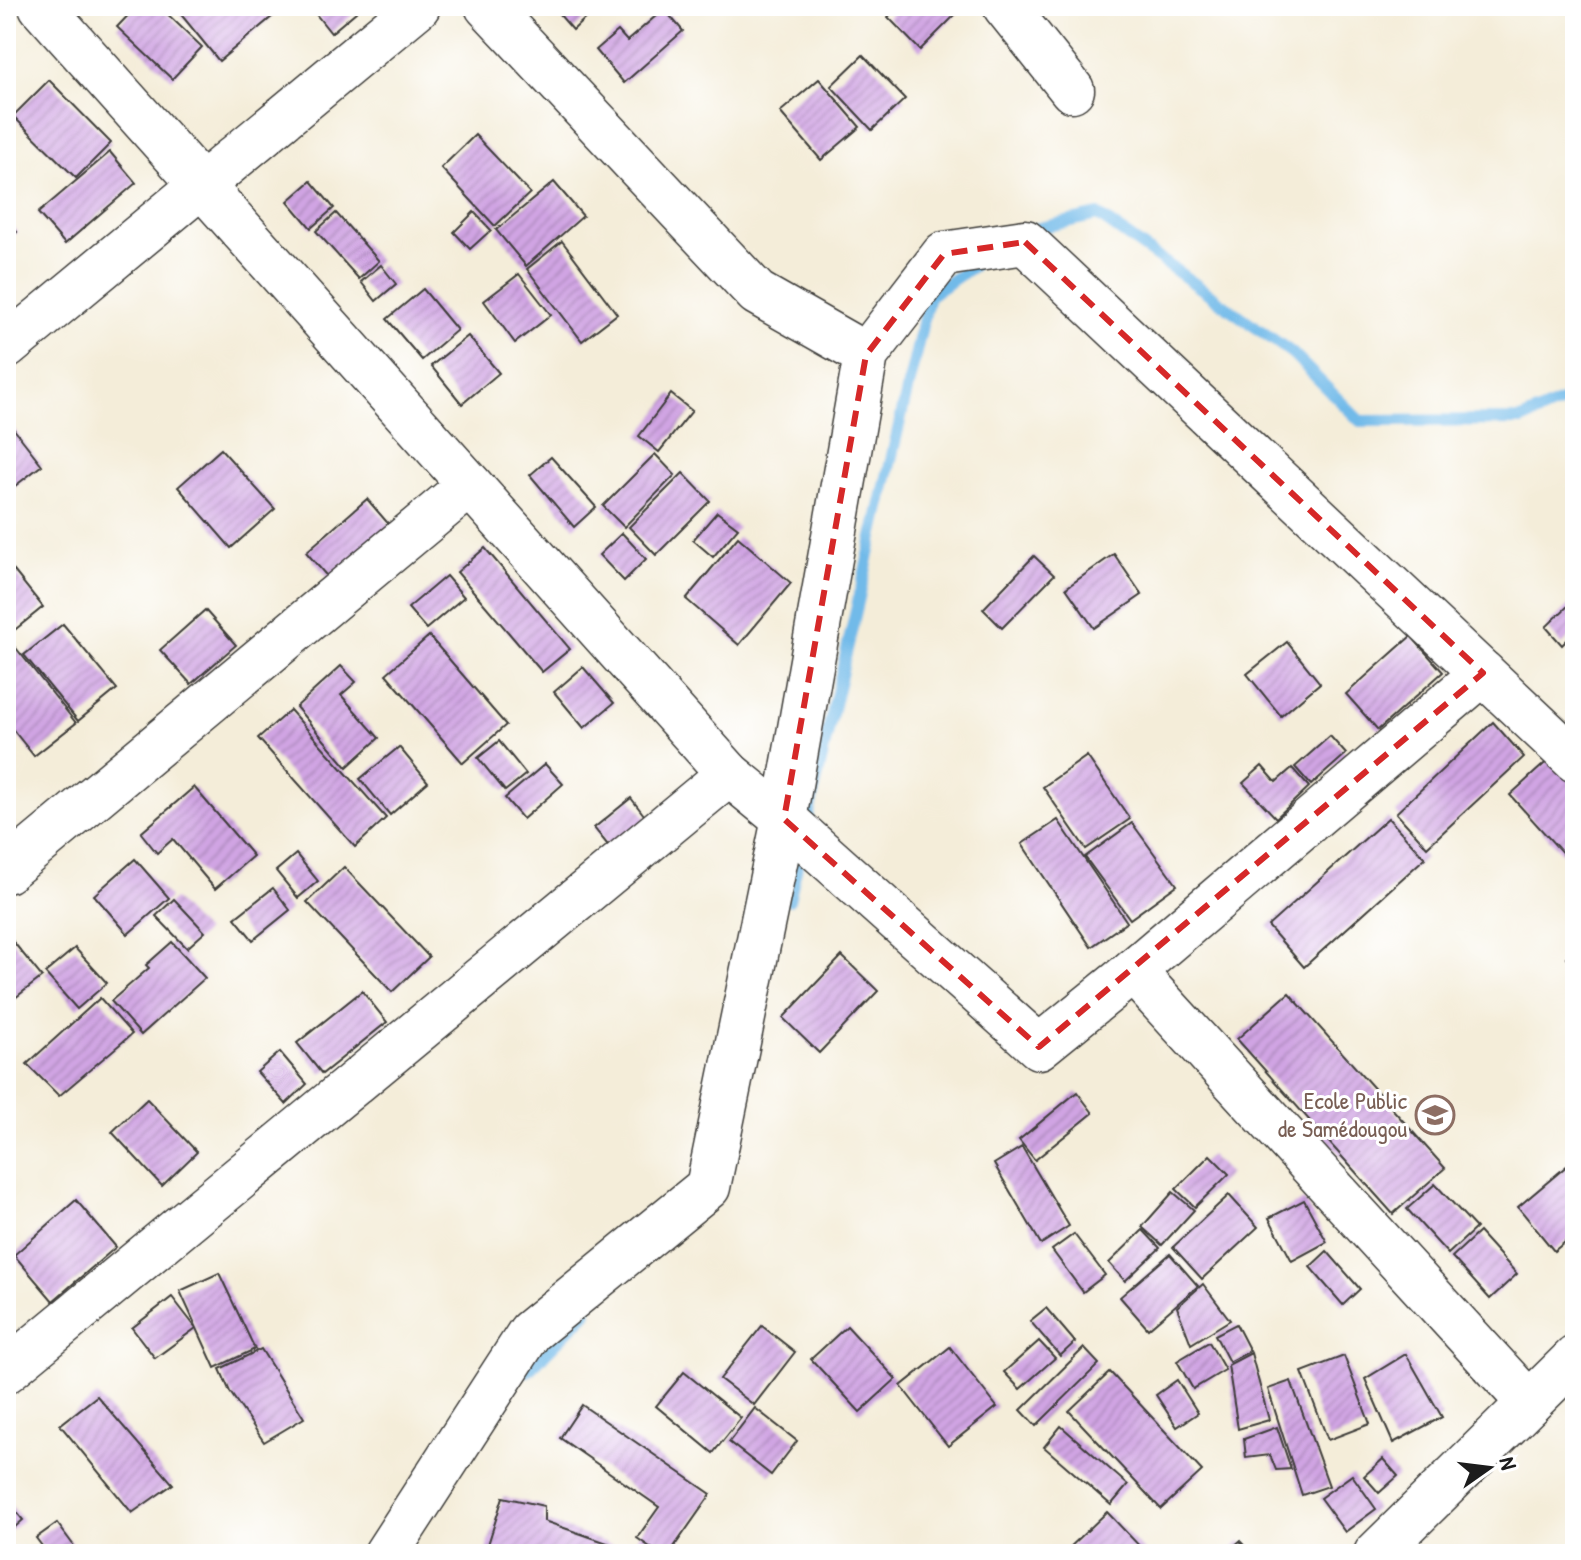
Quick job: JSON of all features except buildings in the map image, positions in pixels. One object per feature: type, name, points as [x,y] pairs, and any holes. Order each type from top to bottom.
[{"type":"street","points":[[41,6],[729,774],[784,819],[1039,1047],[1133,971],[1483,673]]},
{"type":"street","points":[[6,347],[418,6]]},
{"type":"street","points":[[487,6],[757,293],[866,355]]},
{"type":"street","points":[[1005,6],[1072,90]]},
{"type":"street","points":[[386,1554],[530,1332],[708,1187],[784,819],[866,355],[944,254],[1025,242],[1575,760]]},
{"type":"street","points":[[6,871],[470,485]]},
{"type":"street","points":[[6,1371],[729,774]]},
{"type":"street","points":[[1133,971],[1529,1403]]},
{"type":"street","points":[[1376,1554],[1575,1358]]},
{"type":"highlighted area","points":[[1025,242],[1483,673],[1039,1047],[784,819],[866,355],[944,254]]},
{"type":"waterway","points":[[1025,231],[1098,215],[1292,353],[1360,421],[1521,420],[1575,396]]},
{"type":"waterway","points":[[806,826],[929,296],[973,266]]},
{"type":"waterway","points":[[789,900],[801,848]]},
{"type":"waterway","points":[[528,1371],[586,1313]]},
{"type":"place","name":"Ecole Public de Samédougou","points":[[1435,1115]]}]
